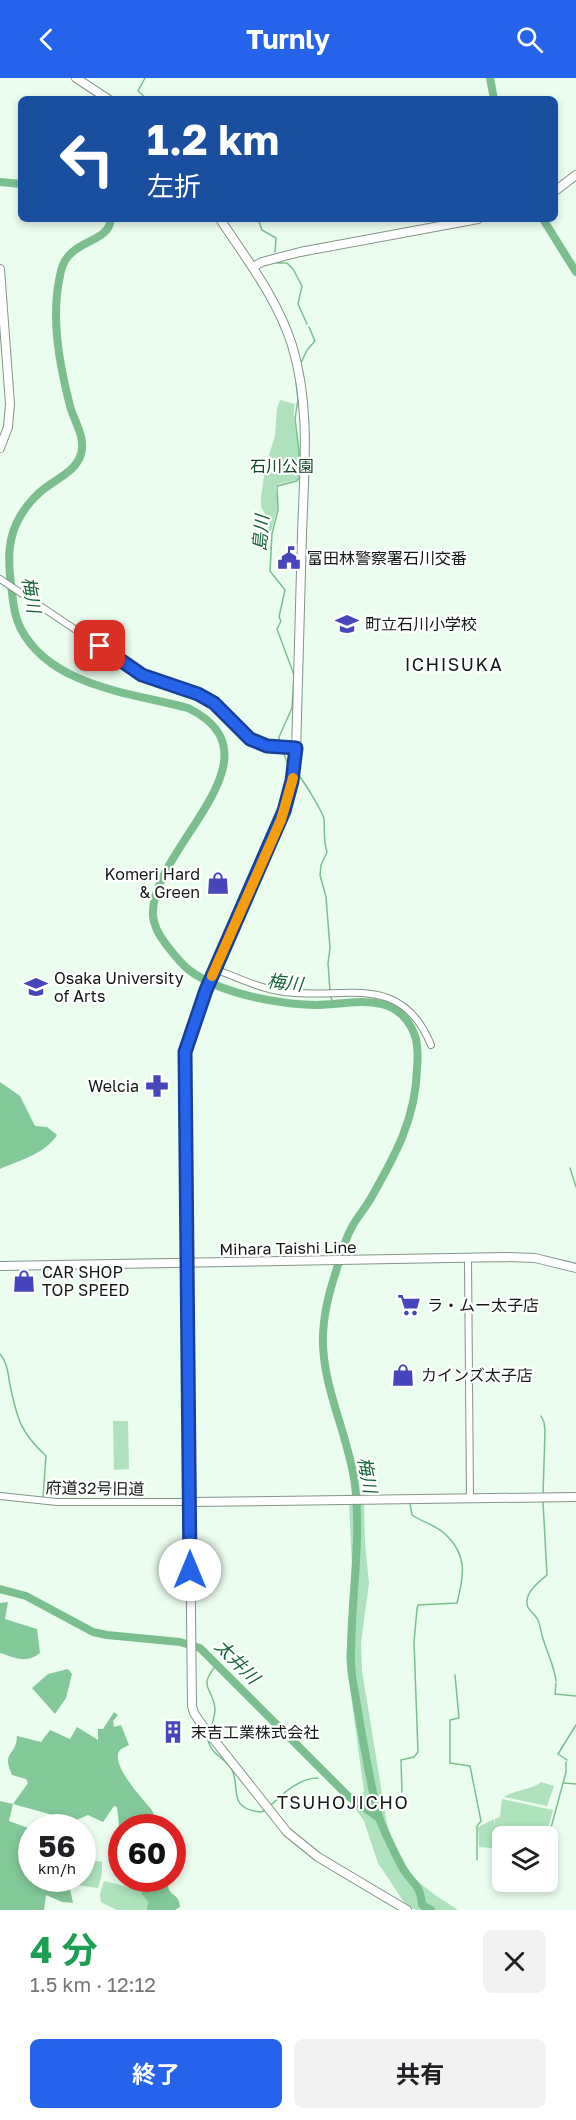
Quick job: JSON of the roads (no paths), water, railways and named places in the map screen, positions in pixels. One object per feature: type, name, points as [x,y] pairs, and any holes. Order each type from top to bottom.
[{"type":"main road","points":[[76,78],[103,96]]},
{"type":"main road","points":[[558,189],[576,175]]},
{"type":"main road","points":[[222,222],[275,304],[291,342],[301,382],[304,410],[296,748],[292,781],[284,811],[206,990],[185,1052],[191,1641],[194,1713],[287,1832],[318,1857],[407,1910]]},
{"type":"main road","points":[[253,267],[262,262],[300,252],[462,222]]},
{"type":"main road","points":[[0,269],[10,404],[8,427],[0,448]]},
{"type":"main road","name":"Mihara Taishi Line","points":[[0,1266],[535,1258],[576,1268]]},
{"type":"main road","points":[[190,1502],[576,1497]]},
{"type":"street","points":[[2,580],[142,675],[198,694],[214,703],[250,739],[267,746],[296,748]]},
{"type":"street","points":[[215,970],[263,987],[286,992],[363,992],[389,998],[410,1010],[425,1029],[431,1044]]},
{"type":"street","points":[[468,1258],[470,1499]]},
{"type":"street","name":"府道32号旧道","points":[[0,1496],[57,1502],[190,1502]]},
{"type":"waterway","name":"島川","points":[[144,96],[138,91],[145,78]]},
{"type":"waterway","points":[[490,78],[493,96]]},
{"type":"waterway","name":"梅川","points":[[0,182],[18,184]]},
{"type":"waterway","name":"梅川","points":[[110,222],[103,233],[80,247],[65,260],[61,271],[56,305],[59,356],[72,412],[81,436],[82,448],[75,465],[35,497],[16,523],[9,558],[14,608],[21,629],[35,648],[52,664],[95,685],[188,708],[215,728],[224,752],[220,778],[207,806],[157,890],[154,923],[159,934],[179,961],[189,970],[217,985],[267,1000],[324,1005],[365,1002],[382,1004],[394,1009],[404,1017],[416,1039],[418,1057],[416,1086],[403,1136],[369,1202],[348,1235],[329,1295],[323,1335],[326,1373],[352,1466],[355,1485],[357,1551],[351,1667],[366,1760],[383,1827],[402,1867],[417,1888],[422,1905],[431,1910]]},
{"type":"waterway","name":"島川","points":[[259,222],[262,230],[276,238],[275,252]]},
{"type":"waterway","points":[[545,222],[576,272]]},
{"type":"waterway","name":"島川","points":[[277,263],[287,263],[302,286],[298,304],[307,324]]},
{"type":"waterway","name":"島川","points":[[301,363],[307,350],[315,341],[309,327]]},
{"type":"waterway","name":"島川","points":[[280,745],[279,737],[292,708],[294,675],[277,629],[281,621],[279,617],[285,590],[270,571],[272,534],[278,510],[277,486],[297,481],[299,478],[299,451],[295,419],[298,399],[296,382]]},
{"type":"waterway","name":"島川","points":[[282,749],[290,770]]},
{"type":"waterway","name":"島川","points":[[297,774],[312,795],[324,819],[327,852],[321,865],[320,875],[326,897],[330,948],[328,963],[330,991]]},
{"type":"waterway","name":"島川","points":[[330,996],[334,1004]]},
{"type":"waterway","points":[[570,1168],[576,1187]]},
{"type":"waterway","points":[[0,1354],[6,1365],[21,1424],[30,1439],[46,1456],[43,1497]]},
{"type":"waterway","points":[[541,1416],[545,1431],[543,1495]]},
{"type":"waterway","points":[[543,1502],[547,1575],[531,1590],[527,1604],[538,1621],[556,1681]]},
{"type":"waterway","points":[[402,1792],[401,1760],[414,1757],[418,1752],[414,1642],[418,1605],[457,1603],[462,1575],[458,1550],[445,1534],[412,1515],[410,1503]]},
{"type":"waterway","name":"太井川","points":[[0,1589],[26,1596],[93,1632],[180,1642],[200,1648],[348,1796],[379,1818]]},
{"type":"waterway","points":[[211,1730],[215,1709],[207,1683],[211,1671],[218,1663]]},
{"type":"waterway","points":[[455,1675],[459,1718],[450,1720],[450,1763],[470,1766],[481,1821],[477,1826],[477,1860]]},
{"type":"waterway","points":[[556,1683],[555,1694],[576,1696]]},
{"type":"waterway","points":[[567,1760],[558,1754],[576,1725]]},
{"type":"waterway","points":[[208,1740],[215,1753],[232,1770],[239,1802],[250,1810],[261,1812],[266,1810]]},
{"type":"waterway","points":[[551,1826],[566,1772],[566,1762]]},
{"type":"waterway","points":[[269,1807],[285,1792],[298,1784],[318,1778]]},
{"type":"waterway","points":[[564,1783],[576,1784]]},
{"type":"place","name":"富田林警察署石川交番","points":[[289,558]]},
{"type":"place","name":"町立石川小学校","points":[[347,624]]},
{"type":"place","name":"Komeri Hard & Green","points":[[218,883]]},
{"type":"place","name":"Osaka University of Arts","points":[[36,987]]},
{"type":"place","name":"Welcia","points":[[157,1086]]},
{"type":"place","name":"CAR SHOP TOP SPEED","points":[[24,1281]]},
{"type":"place","name":"ラ・ムー太子店","points":[[409,1305]]},
{"type":"place","name":"カインズ太子店","points":[[403,1375]]},
{"type":"place","name":"末吉工業株式会社","points":[[173,1732]]},
{"type":"district","name":"ICHISUKA","points":[[454,665]]},
{"type":"district","name":"TSUHOJICHO","points":[[343,1803]]},
{"type":"park label","name":"石川公園","points":[[282,466]]}]
